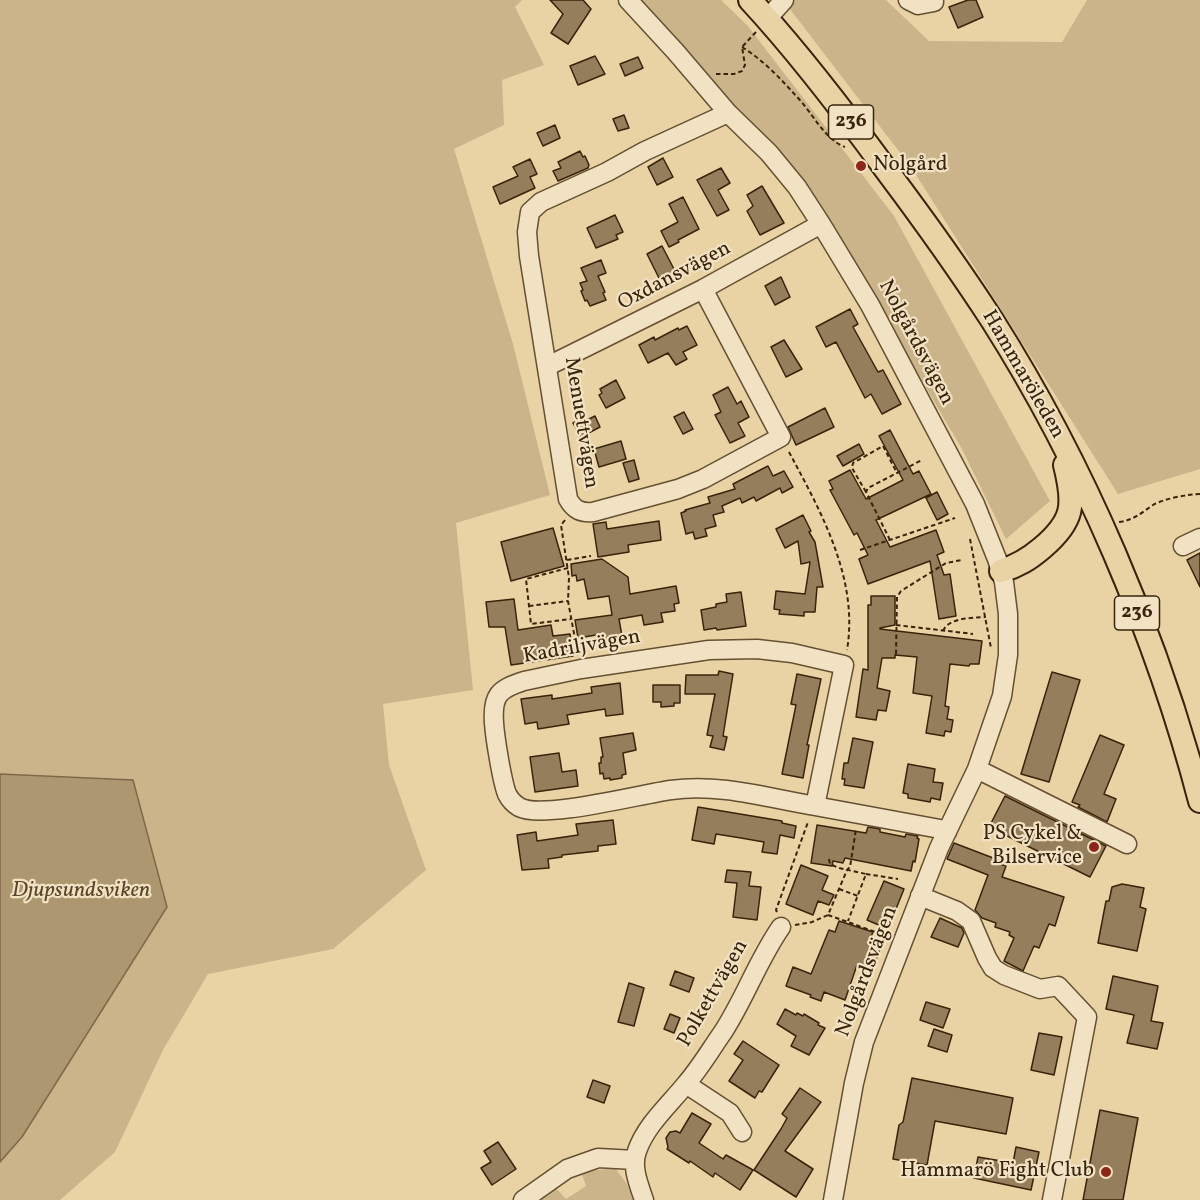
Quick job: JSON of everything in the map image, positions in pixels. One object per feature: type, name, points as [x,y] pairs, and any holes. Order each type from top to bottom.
[{"type":"main road","name":"Hammaröleden","points":[[750,0],[845,114],[945,251],[992,320],[1056,432],[1102,524],[1149,643],[1200,801]]},
{"type":"main road","name":"236","points":[[1001,571],[1028,560],[1059,534],[1066,523],[1071,508],[1070,494],[1067,472],[1056,432]]},
{"type":"street","name":"Nolgårdsvägen","points":[[628,0],[728,113],[769,153],[797,187],[860,287],[975,504],[1001,571],[1008,614],[1008,654],[1002,696],[977,769],[920,896],[864,1042],[854,1083],[833,1200]]},
{"type":"street","points":[[767,19],[784,0]]},
{"type":"street","points":[[908,0],[918,5],[933,2]]},
{"type":"street","name":"Menuettvägen","points":[[728,113],[542,202],[530,212],[526,232],[568,499],[575,508],[584,512],[593,512],[678,489],[703,479],[781,437]]},
{"type":"street","name":"Oxdansvägen","points":[[548,366],[703,289],[821,224]]},
{"type":"street","points":[[703,289],[781,437]]},
{"type":"street","name":"Kadriljvägen","points":[[844,664],[792,653],[739,648],[690,652],[581,669],[510,685],[502,690],[494,701],[494,726],[506,790],[514,804],[527,811],[538,812],[670,790],[710,787],[947,832]]},
{"type":"street","points":[[815,806],[844,664]]},
{"type":"street","points":[[977,769],[1126,844]]},
{"type":"street","points":[[920,896],[957,911],[971,921],[993,968],[1004,975],[1040,989],[1058,986],[1087,1017],[1052,1200]]},
{"type":"street","name":"Polkettvägen","points":[[635,1160],[637,1150],[657,1118],[686,1084],[725,1029],[768,946],[781,927]]},
{"type":"street","points":[[686,1084],[730,1113],[742,1132]]},
{"type":"street","points":[[523,1200],[567,1169],[598,1158],[635,1160],[636,1174],[644,1200]]},
{"type":"path","points":[[697,77],[711,73],[739,73],[745,66],[742,47],[755,56],[798,98],[834,141],[847,147]]},
{"type":"path","points":[[781,437],[823,517],[838,557],[848,601],[848,639],[844,664]]},
{"type":"path","points":[[890,540],[852,468],[853,463],[883,446],[897,473]]},
{"type":"path","points":[[866,492],[868,488],[922,460]]},
{"type":"path","points":[[1102,524],[1135,518],[1155,504],[1182,496],[1200,494]]},
{"type":"path","points":[[575,508],[561,525],[568,568],[568,601],[581,669]]},
{"type":"path","points":[[860,550],[954,518]]},
{"type":"path","points":[[567,560],[591,556]]},
{"type":"path","points":[[896,654],[897,597],[901,591],[946,563],[962,560]]},
{"type":"path","points":[[568,568],[526,579],[531,624],[571,619]]},
{"type":"path","points":[[529,606],[568,601]]},
{"type":"path","points":[[943,631],[945,626],[951,622],[986,617]]},
{"type":"path","points":[[896,626],[973,634]]},
{"type":"path","points":[[815,806],[810,812],[806,831],[776,910],[781,927],[812,922],[828,915],[895,939]]},
{"type":"path","points":[[828,915],[850,867],[858,814]]},
{"type":"path","points":[[829,859],[830,864],[847,870],[898,879]]},
{"type":"path","points":[[848,921],[867,874]]},
{"type":"path","points":[[839,889],[858,896]]},
{"type":"shaded area","points":[[0,0],[522,0],[515,7],[544,65],[502,80],[504,125],[454,149],[513,344],[550,495],[456,523],[473,690],[383,704],[389,765],[426,870],[333,949],[208,974],[163,1050],[115,1152],[60,1200],[0,1200],[0,1162],[22,1137],[133,780],[0,774]]},
{"type":"shaded area","points":[[636,0],[721,0],[747,25],[894,216],[1050,501],[1006,539],[963,451],[828,225]]},
{"type":"shaded area","points":[[783,0],[886,0],[929,41],[1062,42],[1087,0],[1200,0],[1200,469],[1118,494],[911,167]]},
{"type":"shaded area","points":[[615,1168],[627,1184],[634,1200],[537,1200],[555,1187],[566,1199],[586,1186],[581,1172]]},
{"type":"water","name":"Djupsundsviken","points":[[0,774],[133,780],[167,907],[22,1137],[0,1162]]},
{"type":"building","points":[[550,0],[583,0],[591,9],[568,44],[551,33],[563,14]]},
{"type":"building","points":[[968,0],[976,0],[983,17],[958,28],[949,7]]},
{"type":"building","points":[[595,56],[605,74],[578,85],[570,66]]},
{"type":"building","points":[[638,57],[643,68],[625,76],[620,64]]},
{"type":"building","points":[[624,115],[629,128],[618,131],[613,119]]},
{"type":"building","points":[[555,125],[560,138],[543,146],[537,133]]},
{"type":"building","points":[[580,151],[583,157],[585,156],[588,168],[558,181],[553,171],[561,168],[558,162]]},
{"type":"building","points":[[663,158],[673,177],[657,185],[648,167]]},
{"type":"building","points":[[530,159],[537,174],[530,177],[535,188],[500,204],[493,187],[518,176],[513,167]]},
{"type":"building","points":[[721,168],[730,183],[718,190],[729,210],[717,216],[697,180]]},
{"type":"building","points":[[762,186],[784,223],[760,235],[747,211],[753,206],[747,195]]},
{"type":"building","points":[[683,197],[699,229],[669,247],[661,231],[678,222],[669,204]]},
{"type":"building","points":[[615,215],[623,232],[616,235],[618,239],[596,248],[587,228]]},
{"type":"building","points":[[662,246],[675,271],[672,272],[675,278],[665,283],[662,277],[659,278],[647,254]]},
{"type":"building","points":[[601,260],[606,273],[598,276],[606,300],[590,306],[581,291],[583,290],[580,283],[587,281],[581,268]]},
{"type":"building","points":[[781,277],[790,297],[775,305],[765,286]]},
{"type":"building","points":[[850,309],[858,324],[853,327],[878,372],[883,370],[901,404],[882,414],[871,394],[865,398],[836,342],[826,347],[816,327]]},
{"type":"building","points":[[687,326],[697,345],[683,352],[687,359],[676,365],[668,353],[648,363],[639,345],[654,337],[655,340]]},
{"type":"building","points":[[784,340],[802,369],[786,377],[771,347]]},
{"type":"building","points":[[616,380],[625,398],[606,408],[599,395],[602,393],[600,389]]},
{"type":"building","points":[[728,387],[737,404],[741,401],[749,417],[738,423],[745,436],[730,443],[715,415],[721,412],[713,395]]},
{"type":"building","points":[[825,408],[834,427],[796,445],[788,427]]},
{"type":"building","points":[[684,412],[693,429],[683,434],[674,417]]},
{"type":"building","points":[[595,416],[600,427],[581,437],[573,423]]},
{"type":"building","points":[[890,430],[913,474],[919,471],[931,494],[876,520],[890,547],[936,530],[944,552],[937,555],[944,575],[950,574],[956,616],[939,619],[930,561],[868,584],[859,559],[868,555],[857,533],[854,535],[830,490],[833,489],[829,481],[850,470],[866,499],[903,480],[879,436]]},
{"type":"building","points":[[621,441],[626,459],[599,467],[594,449]]},
{"type":"building","points":[[859,444],[864,454],[843,466],[837,456]]},
{"type":"building","points":[[634,460],[639,479],[629,482],[623,463]]},
{"type":"building","points":[[768,466],[773,476],[784,471],[793,487],[782,493],[780,488],[756,501],[754,497],[742,503],[740,498],[722,506],[724,512],[713,515],[716,526],[705,529],[707,536],[695,539],[693,532],[686,534],[681,513],[710,503],[708,497],[735,489],[733,484]]},
{"type":"building","points":[[937,492],[948,514],[937,520],[926,498]]},
{"type":"building","points":[[803,515],[815,542],[823,587],[817,587],[815,612],[804,612],[804,616],[779,614],[780,610],[774,609],[776,591],[805,594],[810,562],[801,564],[798,541],[785,548],[776,529]]},
{"type":"building","points":[[659,521],[661,540],[628,545],[629,552],[598,557],[593,524],[606,522],[607,529]]},
{"type":"building","points":[[553,528],[564,566],[511,581],[501,542]]},
{"type":"building","points":[[1200,553],[1200,587],[1187,560]]},
{"type":"building","points":[[602,559],[628,577],[630,594],[676,586],[679,603],[674,604],[675,611],[661,613],[663,622],[644,625],[642,615],[619,619],[623,642],[598,645],[596,635],[578,638],[575,620],[612,615],[609,596],[588,599],[584,579],[577,581],[576,575],[572,576],[571,564]]},
{"type":"building","points":[[741,592],[746,626],[704,630],[701,610],[727,602],[726,594]]},
{"type":"building","points":[[871,596],[895,596],[895,625],[880,629],[982,641],[979,664],[969,666],[950,664],[945,706],[949,707],[947,719],[953,720],[951,732],[945,731],[944,736],[926,733],[932,696],[913,693],[917,657],[895,655],[895,658],[882,658],[877,688],[890,691],[886,711],[878,710],[876,720],[856,717],[863,669],[868,670],[868,605],[871,605]]},
{"type":"building","points":[[514,599],[518,630],[551,625],[553,636],[570,634],[573,656],[511,665],[505,627],[489,627],[486,602]]},
{"type":"building","points":[[719,671],[733,674],[723,736],[727,737],[724,750],[710,747],[713,736],[707,735],[715,694],[685,694],[686,675],[718,675]]},
{"type":"building","points":[[1052,672],[1080,680],[1049,782],[1021,774]]},
{"type":"building","points":[[797,674],[821,679],[807,745],[809,745],[803,778],[782,774],[796,705],[791,704]]},
{"type":"building","points":[[620,683],[623,714],[606,716],[605,709],[567,715],[569,724],[538,729],[537,722],[525,724],[521,699],[552,695],[552,699],[592,693],[591,687]]},
{"type":"building","points":[[653,685],[680,685],[680,703],[661,707],[661,702],[653,702]]},
{"type":"building","points":[[633,733],[636,750],[623,753],[626,774],[622,775],[622,778],[604,779],[603,773],[600,774],[599,763],[603,757],[600,738]]},
{"type":"building","points":[[1100,735],[1124,745],[1104,794],[1116,799],[1107,822],[1072,802]]},
{"type":"building","points":[[853,738],[873,742],[864,788],[844,785],[845,779],[842,779],[844,763],[848,763]]},
{"type":"building","points":[[559,753],[562,772],[576,770],[578,786],[535,792],[530,757]]},
{"type":"building","points":[[908,764],[935,769],[933,782],[943,783],[940,800],[931,798],[930,802],[908,798],[908,794],[903,793]]},
{"type":"building","points":[[1005,796],[1106,846],[1090,877],[989,827]]},
{"type":"building","points":[[698,807],[782,821],[782,823],[796,826],[794,838],[780,835],[777,854],[762,852],[764,842],[741,838],[716,834],[714,844],[692,840]]},
{"type":"building","points":[[613,820],[616,844],[598,846],[598,851],[548,859],[549,868],[522,870],[517,835],[536,832],[537,841],[578,835],[576,824]]},
{"type":"building","points":[[817,825],[866,833],[868,827],[905,837],[906,834],[918,836],[915,862],[913,861],[911,871],[845,858],[843,863],[833,861],[832,866],[811,863]]},
{"type":"building","points":[[954,843],[1001,861],[1000,864],[1006,866],[1002,877],[1064,897],[1055,926],[1049,924],[1039,948],[1034,946],[1023,971],[1004,961],[1014,938],[1009,935],[1010,932],[995,927],[996,923],[982,918],[975,910],[988,875],[947,859]]},
{"type":"building","points":[[801,865],[828,876],[822,890],[834,895],[829,905],[818,901],[813,915],[786,904]]},
{"type":"building","points":[[727,870],[751,872],[749,886],[761,887],[757,920],[733,917],[737,883],[725,882]]},
{"type":"building","points":[[884,881],[904,889],[888,929],[867,920]]},
{"type":"building","points":[[1122,884],[1144,888],[1140,907],[1146,909],[1137,951],[1098,943],[1106,901],[1109,901],[1112,887]]},
{"type":"building","points":[[940,918],[962,928],[964,933],[958,947],[931,937]]},
{"type":"building","points":[[839,921],[873,932],[868,944],[880,949],[872,971],[857,965],[845,1000],[824,992],[821,1001],[786,986],[793,967],[811,974],[829,930],[835,932]]},
{"type":"building","points":[[675,971],[694,978],[689,992],[670,985]]},
{"type":"building","points":[[1113,976],[1158,986],[1151,1021],[1163,1023],[1157,1049],[1127,1043],[1134,1015],[1106,1009]]},
{"type":"building","points":[[629,983],[644,988],[634,1026],[618,1022]]},
{"type":"building","points":[[926,1002],[950,1009],[943,1028],[920,1020]]},
{"type":"building","points":[[785,1009],[796,1015],[797,1013],[803,1016],[804,1014],[825,1028],[809,1055],[791,1046],[796,1036],[777,1024]]},
{"type":"building","points":[[670,1014],[680,1018],[674,1033],[664,1029]]},
{"type":"building","points":[[934,1029],[952,1035],[947,1052],[928,1046]]},
{"type":"building","points":[[1039,1033],[1062,1037],[1054,1075],[1031,1070]]},
{"type":"building","points":[[743,1041],[779,1065],[762,1092],[759,1091],[755,1098],[729,1081],[743,1060],[734,1054]]},
{"type":"building","points":[[912,1078],[1013,1098],[1006,1134],[935,1121],[927,1165],[893,1159],[899,1125],[903,1122]]},
{"type":"building","points":[[593,1080],[610,1086],[604,1103],[587,1097]]},
{"type":"building","points":[[800,1088],[821,1102],[785,1151],[813,1169],[796,1197],[754,1170],[781,1129],[787,1118],[782,1114]]},
{"type":"building","points":[[1100,1110],[1138,1118],[1123,1200],[1083,1200]]},
{"type":"building","points":[[692,1113],[711,1124],[699,1143],[723,1159],[726,1155],[753,1170],[740,1190],[715,1173],[713,1177],[667,1149],[666,1138],[670,1132],[680,1133]]},
{"type":"building","points":[[498,1142],[516,1169],[492,1185],[481,1168],[491,1162],[484,1151]]},
{"type":"building","points":[[1016,1147],[1039,1152],[1031,1190],[974,1178],[978,1157],[1013,1163]]},
{"type":"place","name":"Nolgård","points":[[861,166]]},
{"type":"place","name":"PS Cykel & Bilservice","points":[[1094,847]]},
{"type":"place","name":"Hammarö Fight Club","points":[[1106,1172]]}]
